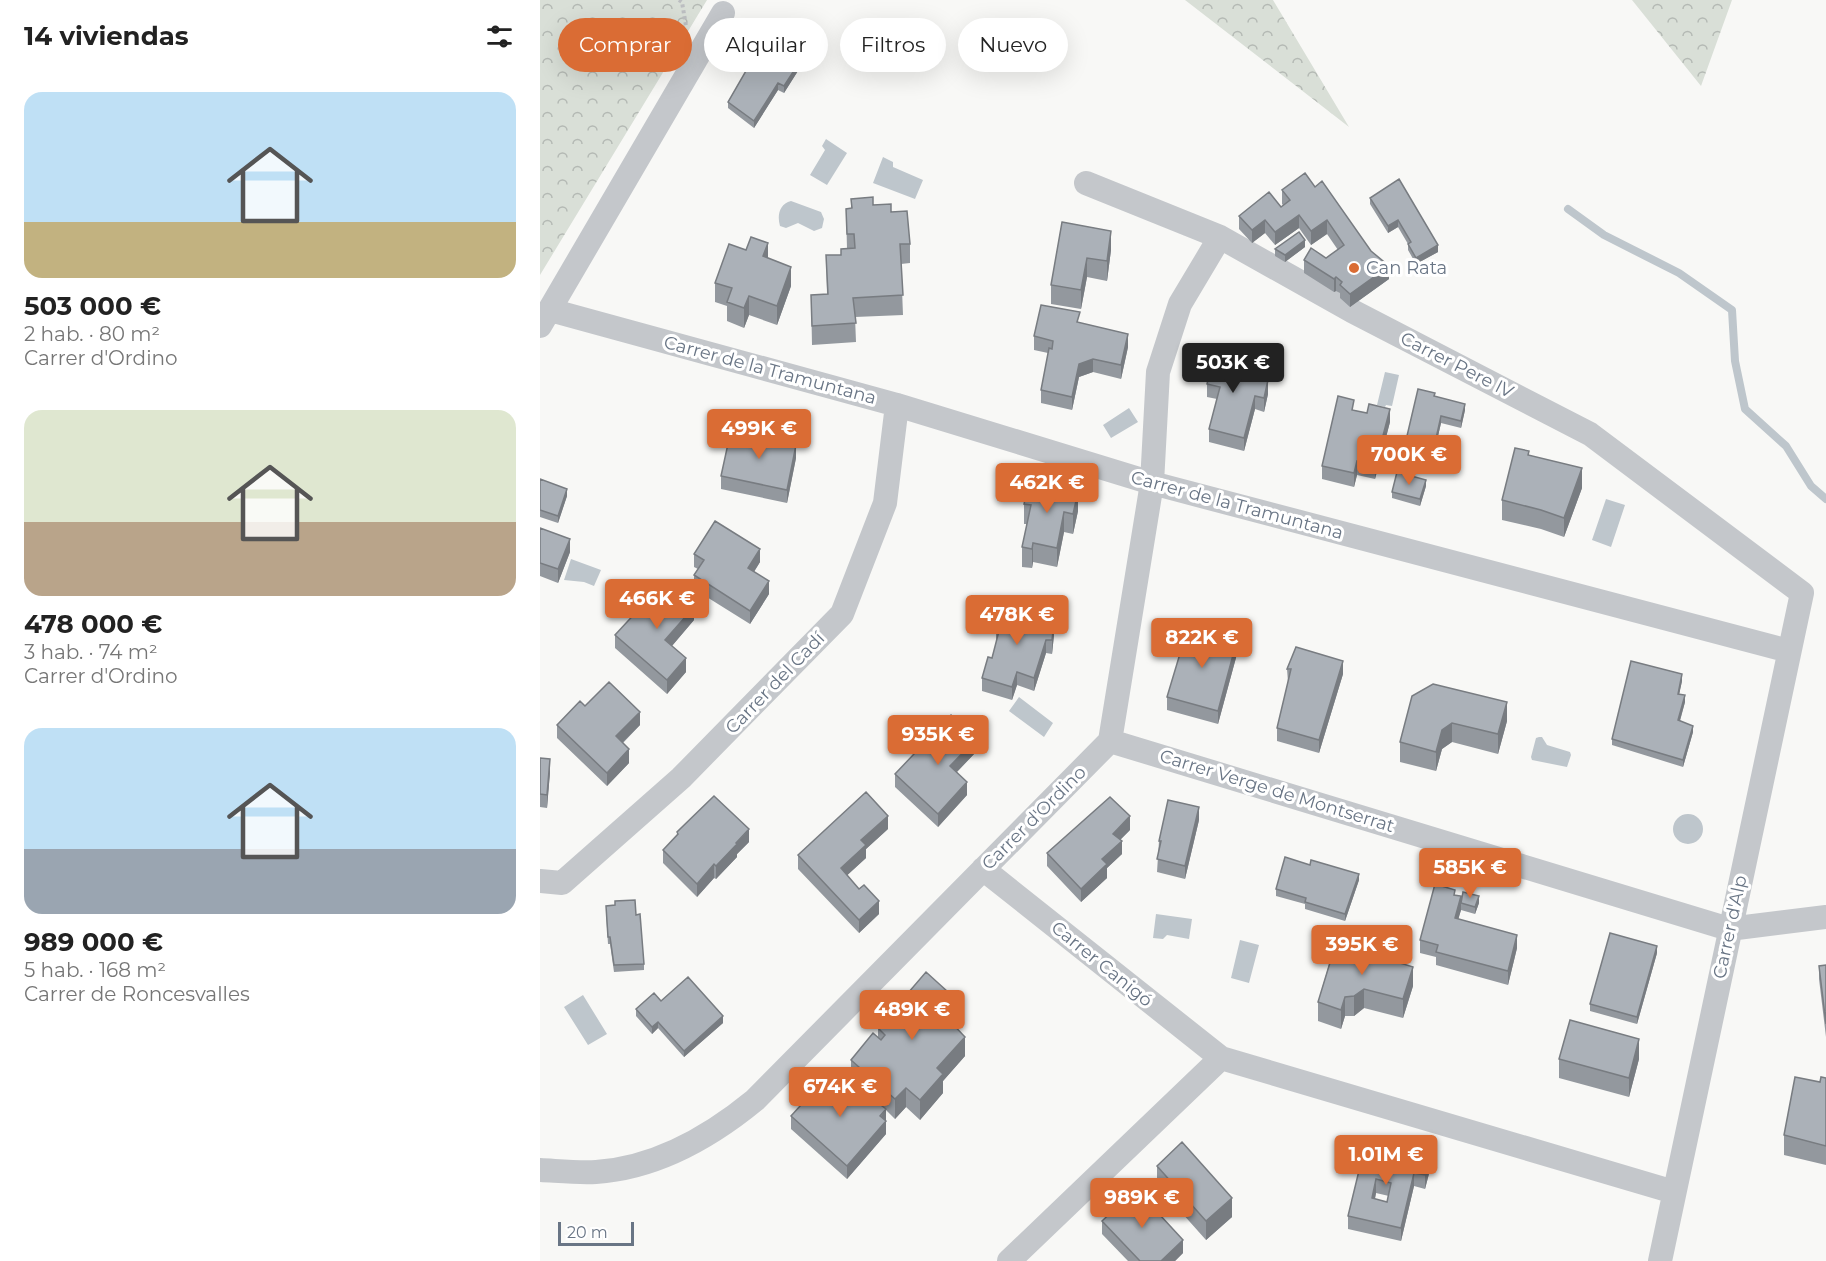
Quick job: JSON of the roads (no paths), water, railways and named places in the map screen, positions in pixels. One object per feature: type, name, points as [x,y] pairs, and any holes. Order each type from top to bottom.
[{"type":"street","points":[[545,318],[723,13]]},
{"type":"street","name":"Carrer Pere IV","points":[[1086,183],[1220,237],[1352,311],[1590,434],[1802,593]]},
{"type":"street","points":[[1110,741],[1152,483],[1158,372],[1180,304],[1220,237]]},
{"type":"street","name":"Carrer de la Tramuntana","points":[[545,318],[897,405],[1152,483],[1789,651]]},
{"type":"street","name":"Carrer del Cadí","points":[[540,881],[562,883],[681,778],[842,614],[885,503],[897,405]]},
{"type":"street","name":"Carrer d'Alp","points":[[1660,1261],[1802,593]]},
{"type":"street","name":"Carrer d'Ordino","points":[[540,1170],[597,1172],[647,1163],[727,1123],[755,1100],[1110,741]]},
{"type":"street","name":"Carrer Verge de Montserrat","points":[[1110,741],[1730,929],[1826,917]]},
{"type":"street","name":"Carrer Canigó","points":[[983,869],[1221,1058]]},
{"type":"street","points":[[1009,1261],[1221,1058],[1674,1192]]},
{"type":"waterway","points":[[1568,209],[1604,235],[1679,273],[1732,310],[1735,361],[1745,409],[1786,446],[1811,486],[1826,499]]},
{"type":"place","name":"Can Rata","points":[[1354,268]]}]
